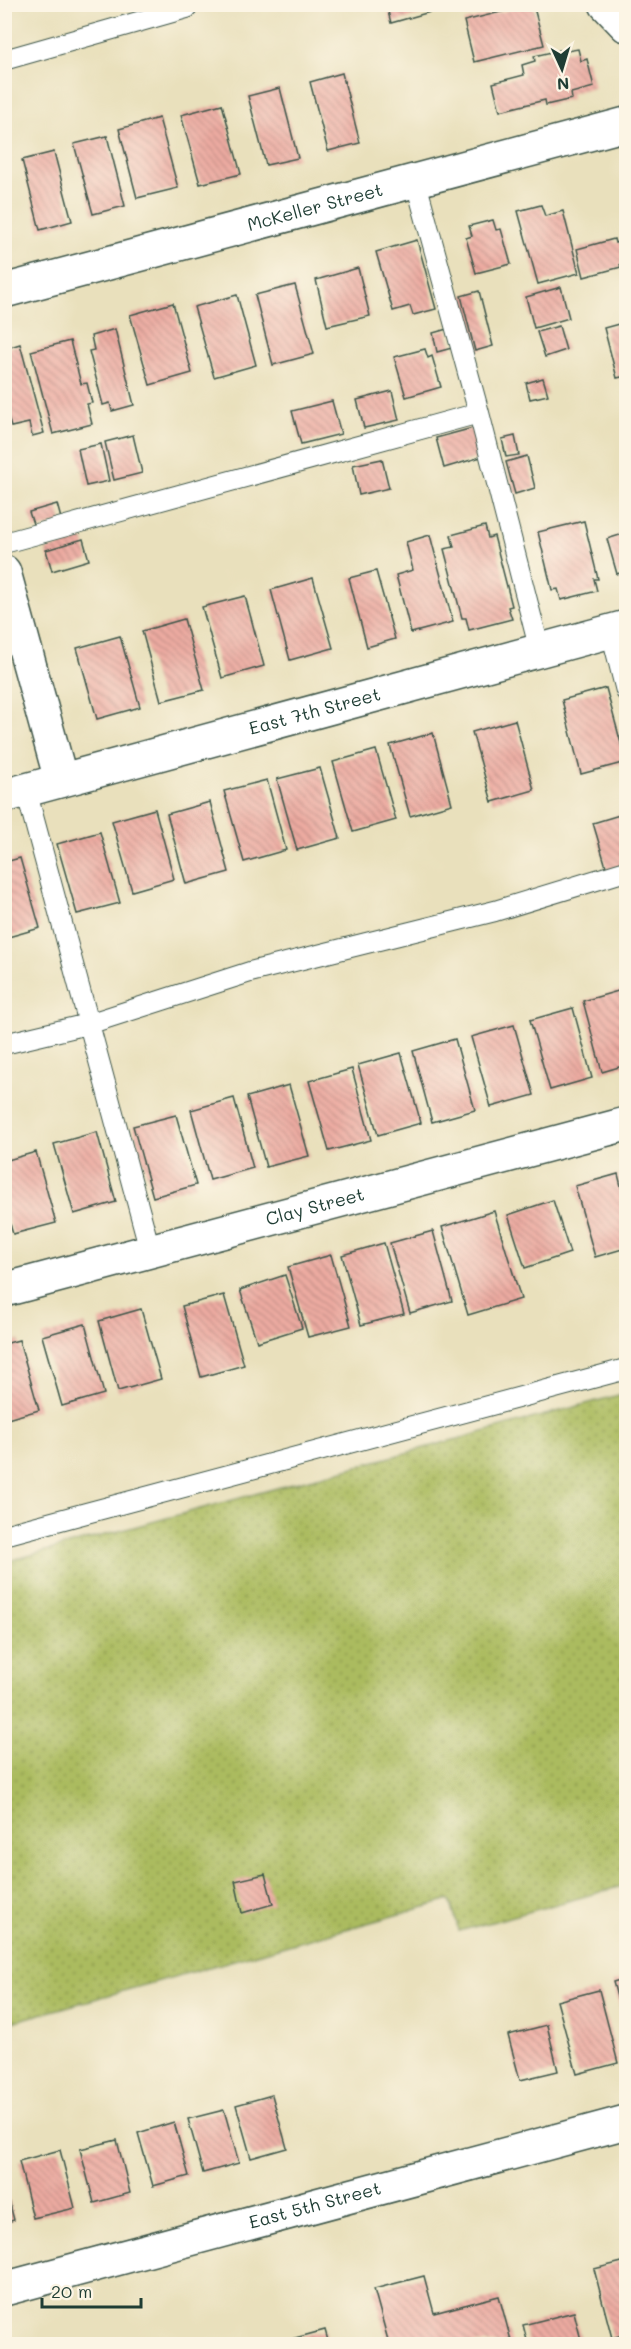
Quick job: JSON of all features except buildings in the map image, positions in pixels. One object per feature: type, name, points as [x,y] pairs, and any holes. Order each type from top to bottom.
[{"type":"street","points":[[606,4],[627,26]]},
{"type":"street","name":"McKeller Street","points":[[4,291],[627,124]]},
{"type":"street","points":[[4,572],[61,780]]},
{"type":"street","name":"East 7th Street","points":[[15,793],[619,629]]},
{"type":"street","name":"Clay Street","points":[[4,1290],[627,1124]]},
{"type":"street","name":"East 5th Street","points":[[4,2289],[627,2122]]},
{"type":"lane","points":[[4,60],[187,8],[185,4]]},
{"type":"lane","points":[[416,179],[540,651]]},
{"type":"lane","points":[[4,543],[479,413]]},
{"type":"lane","points":[[619,629],[627,691]]},
{"type":"lane","points":[[15,793],[88,1024],[150,1250]]},
{"type":"lane","points":[[4,1044],[88,1024],[250,972],[495,911],[627,871]]},
{"type":"lane","points":[[4,1535],[627,1369]]},
{"type":"green space","points":[[626,1393],[626,1885],[459,1931],[450,1900],[5,2024],[5,1562]]}]
